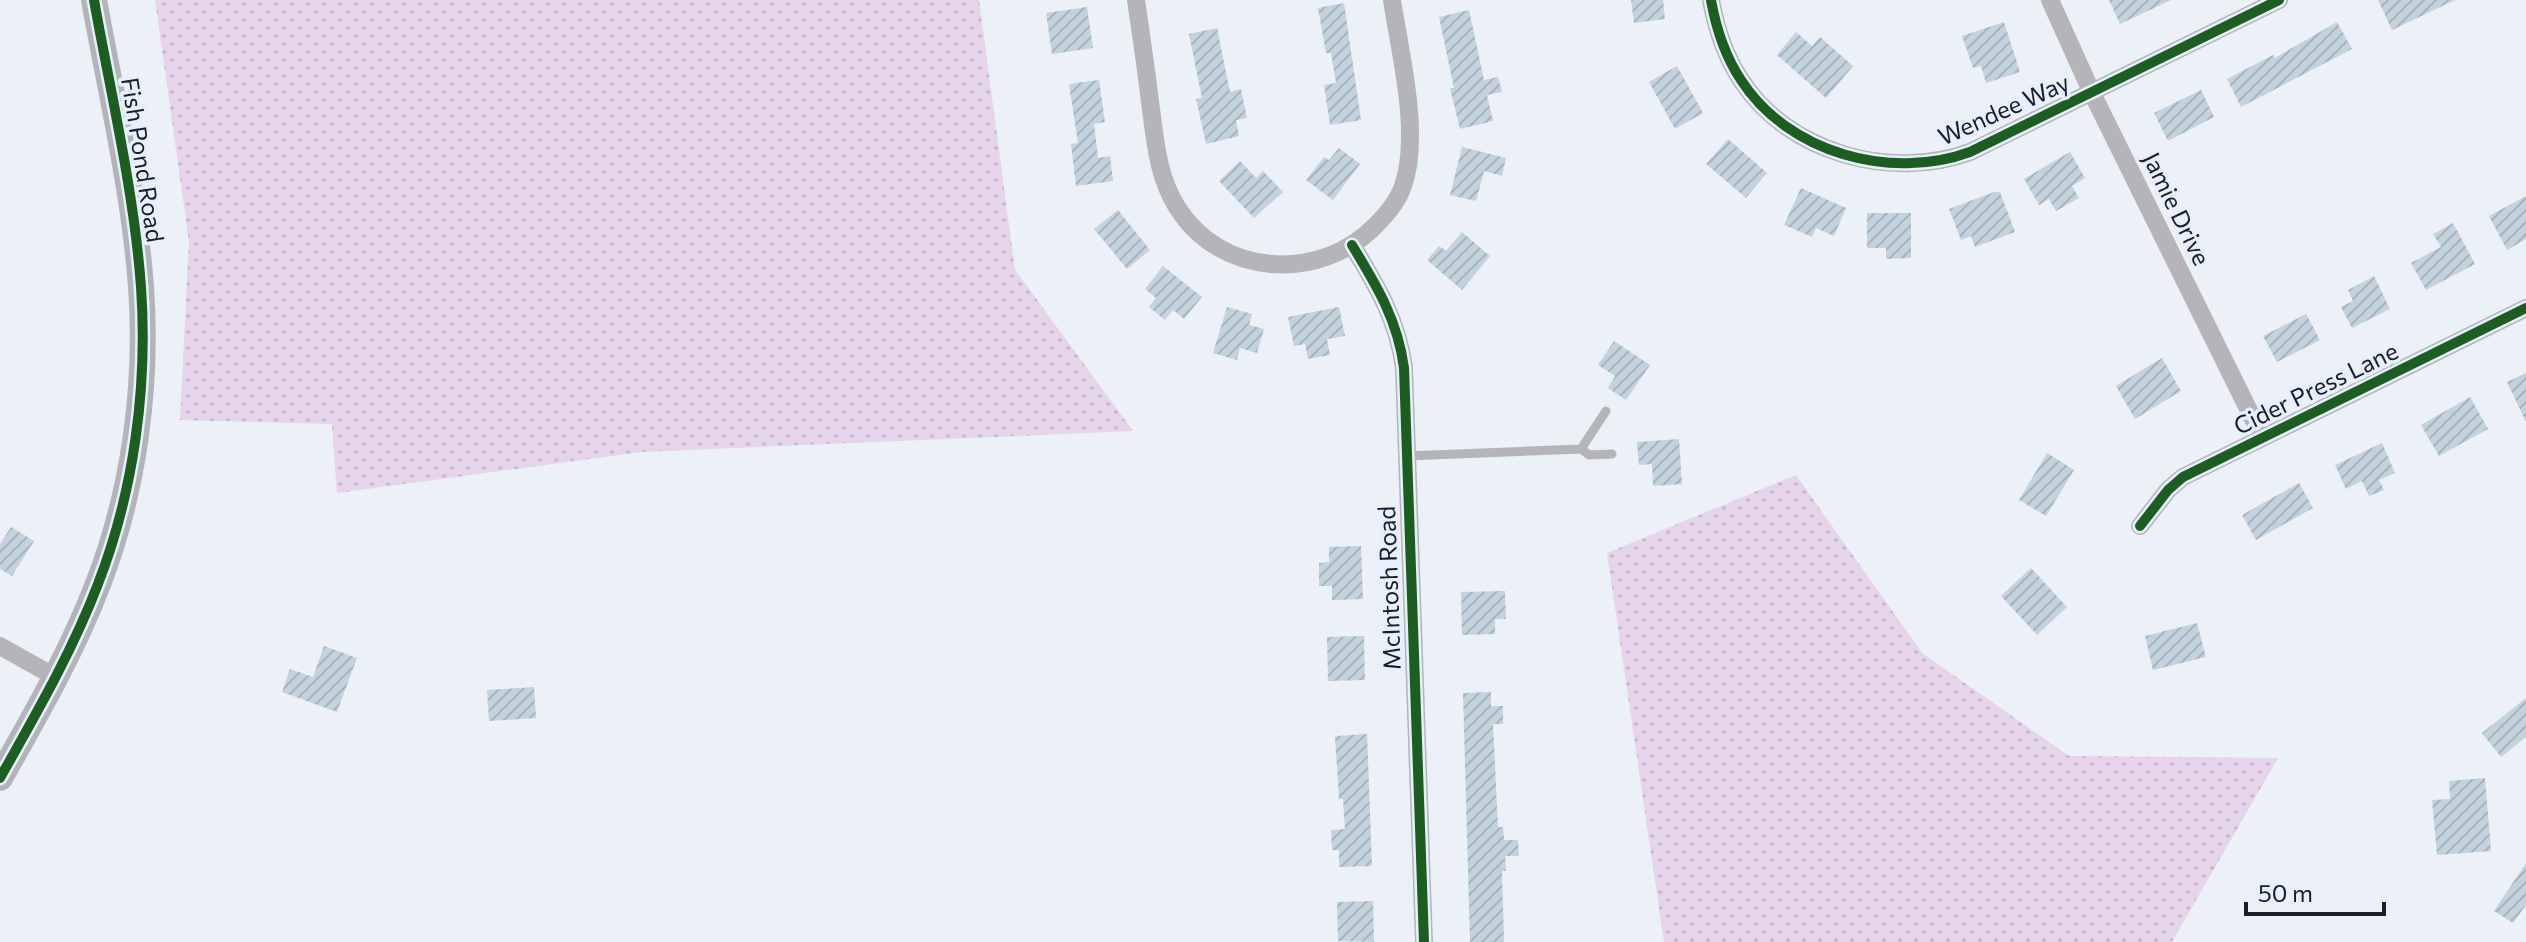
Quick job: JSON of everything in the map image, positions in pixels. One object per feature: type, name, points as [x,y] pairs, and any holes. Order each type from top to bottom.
[{"type":"street","name":"Fish Pond Road","points":[[0,778],[57,678],[99,582],[116,530],[131,467],[141,387],[142,322],[137,253],[94,0]]},
{"type":"street","points":[[1136,0],[1160,168],[1177,208],[1190,224],[1221,249],[1265,264],[1293,265],[1311,262],[1352,245],[1369,232],[1393,205],[1402,189],[1408,171],[1410,127],[1392,0]]},
{"type":"street","name":"Wendee Way","points":[[1711,0],[1716,26],[1741,81],[1784,126],[1803,137],[1861,158],[1904,165],[1948,160],[2279,0]]},
{"type":"street","name":"Jamie Drive","points":[[2050,0],[2092,93],[2262,437]]},
{"type":"street","name":"McIntosh Road","points":[[1352,245],[1387,302],[1398,333],[1404,368],[1424,942]]},
{"type":"street","name":"Cider Press Lane","points":[[2140,526],[2168,490],[2183,477],[2526,308]]},
{"type":"street","points":[[0,646],[57,678]]},
{"type":"lane","points":[[1581,449],[1606,411]]},
{"type":"lane","points":[[1406,456],[1581,449],[1589,455],[1612,454]]},
{"type":"shaded area","points":[[155,0],[979,0],[1015,270],[1133,431],[642,452],[337,493],[332,424],[180,420],[189,242]]},
{"type":"shaded area","points":[[1796,475],[1922,653],[2069,756],[2278,758],[2172,942],[1664,942],[1607,553]]},
{"type":"building","points":[[1631,0],[1663,0],[1665,19],[1634,23]]},
{"type":"building","points":[[2109,0],[2171,0],[2120,24]]},
{"type":"building","points":[[2378,0],[2455,0],[2392,30]]},
{"type":"building","points":[[1344,3],[1361,120],[1330,125],[1324,85],[1336,83],[1331,53],[1326,53],[1318,8]]},
{"type":"building","points":[[1087,7],[1093,48],[1052,54],[1046,13]]},
{"type":"building","points":[[1469,10],[1484,80],[1498,77],[1502,92],[1487,95],[1493,121],[1460,129],[1439,17]]},
{"type":"building","points":[[2004,22],[2020,72],[1986,83],[1981,66],[1973,68],[1962,36]]},
{"type":"building","points":[[2337,22],[2352,49],[2241,107],[2227,79],[2273,55],[2275,58]]},
{"type":"building","points":[[1217,28],[1230,92],[1241,89],[1247,118],[1236,120],[1239,136],[1206,144],[1196,99],[1202,98],[1189,34]]},
{"type":"building","points":[[1796,32],[1812,46],[1820,37],[1853,66],[1826,98],[1777,55]]},
{"type":"building","points":[[1677,66],[1703,113],[1675,129],[1649,82]]},
{"type":"building","points":[[1099,80],[1105,122],[1094,124],[1098,158],[1110,156],[1113,181],[1076,186],[1071,144],[1078,143],[1069,84]]},
{"type":"building","points":[[2201,90],[2214,117],[2168,141],[2154,113]]},
{"type":"building","points":[[1728,139],[1767,173],[1746,198],[1706,164]]},
{"type":"building","points":[[1462,147],[1506,158],[1502,176],[1484,171],[1476,201],[1450,195]]},
{"type":"building","points":[[1339,148],[1360,164],[1333,200],[1306,180],[1324,157],[1329,160]]},
{"type":"building","points":[[2070,152],[2085,178],[2072,186],[2079,198],[2056,211],[2049,199],[2039,205],[2024,179]]},
{"type":"building","points":[[1240,161],[1256,178],[1263,171],[1283,192],[1254,218],[1219,181]]},
{"type":"building","points":[[1801,188],[1846,208],[1834,236],[1816,228],[1812,237],[1784,225]]},
{"type":"building","points":[[2000,192],[2015,232],[1975,247],[1971,236],[1961,240],[1949,209]]},
{"type":"building","points":[[2526,196],[2526,239],[2507,250],[2489,216]]},
{"type":"building","points":[[1118,210],[1150,250],[1127,269],[1094,229]]},
{"type":"building","points":[[1867,213],[1911,213],[1911,258],[1886,259],[1886,248],[1867,248]]},
{"type":"building","points":[[2453,223],[2475,264],[2426,290],[2411,263],[2441,247],[2433,234]]},
{"type":"building","points":[[1462,232],[1490,256],[1462,290],[1427,260],[1439,246],[1446,251]]},
{"type":"building","points":[[1163,266],[1202,297],[1184,319],[1173,310],[1165,320],[1149,307],[1156,298],[1145,289]]},
{"type":"building","points":[[2374,276],[2390,309],[2352,328],[2341,307],[2353,301],[2348,290]]},
{"type":"building","points":[[1227,307],[1252,314],[1249,325],[1264,329],[1257,353],[1240,348],[1237,360],[1213,353]]},
{"type":"building","points":[[1339,307],[1345,336],[1327,339],[1330,355],[1308,359],[1305,344],[1294,346],[1288,317]]},
{"type":"building","points":[[2306,314],[2320,340],[2277,362],[2263,336]]},
{"type":"building","points":[[1614,341],[1650,365],[1626,400],[1608,388],[1615,376],[1598,365]]},
{"type":"building","points":[[2162,358],[2181,391],[2135,419],[2116,386]]},
{"type":"building","points":[[2526,373],[2526,422],[2507,382]]},
{"type":"building","points":[[2470,397],[2488,429],[2439,456],[2421,425]]},
{"type":"building","points":[[1679,439],[1682,484],[1653,486],[1652,464],[1639,465],[1637,442]]},
{"type":"building","points":[[2382,443],[2395,473],[2379,480],[2384,490],[2369,496],[2362,481],[2346,489],[2335,465]]},
{"type":"building","points":[[2047,453],[2074,470],[2046,516],[2019,500]]},
{"type":"building","points":[[2299,483],[2313,508],[2256,540],[2242,515]]},
{"type":"building","points":[[11,527],[34,541],[12,576],[0,569],[0,544]]},
{"type":"building","points":[[1361,546],[1363,599],[1332,600],[1332,586],[1319,586],[1319,563],[1329,562],[1329,547]]},
{"type":"building","points":[[2031,568],[2067,607],[2037,635],[2001,596]]},
{"type":"building","points":[[1505,591],[1506,619],[1495,619],[1495,634],[1462,635],[1461,592]]},
{"type":"building","points":[[2197,623],[2206,657],[2153,670],[2145,636]]},
{"type":"building","points":[[1364,636],[1365,680],[1328,681],[1327,637]]},
{"type":"building","points":[[324,646],[357,658],[337,712],[282,692],[290,669],[313,677]]},
{"type":"building","points":[[534,687],[536,718],[489,721],[487,690]]},
{"type":"building","points":[[1491,692],[1491,706],[1503,706],[1503,724],[1493,724],[1498,827],[1503,827],[1504,840],[1518,840],[1519,856],[1505,856],[1506,871],[1502,871],[1504,942],[1470,942],[1463,693]]},
{"type":"building","points":[[2526,698],[2526,737],[2501,757],[2482,733]]},
{"type":"building","points":[[1367,734],[1372,866],[1339,867],[1339,850],[1332,850],[1331,830],[1345,829],[1343,799],[1339,799],[1335,736]]},
{"type":"building","points":[[2485,778],[2491,851],[2437,855],[2432,800],[2450,799],[2449,781]]},
{"type":"building","points":[[2526,863],[2526,905],[2513,923],[2494,911]]},
{"type":"building","points":[[1373,901],[1374,942],[1338,941],[1337,902]]},
{"type":"cycle path","points":[[0,778],[88,609],[121,512],[136,438],[143,324],[138,251],[128,179],[94,0]]},
{"type":"cycle path","points":[[1711,0],[1722,42],[1735,71],[1761,105],[1786,126],[1813,143],[1844,154],[1875,161],[1908,163],[1939,160],[1970,152],[2279,0]]},
{"type":"cycle path","points":[[1352,245],[1392,319],[1404,368],[1424,942]]},
{"type":"cycle path","points":[[2140,526],[2168,490],[2183,477],[2526,308]]}]
